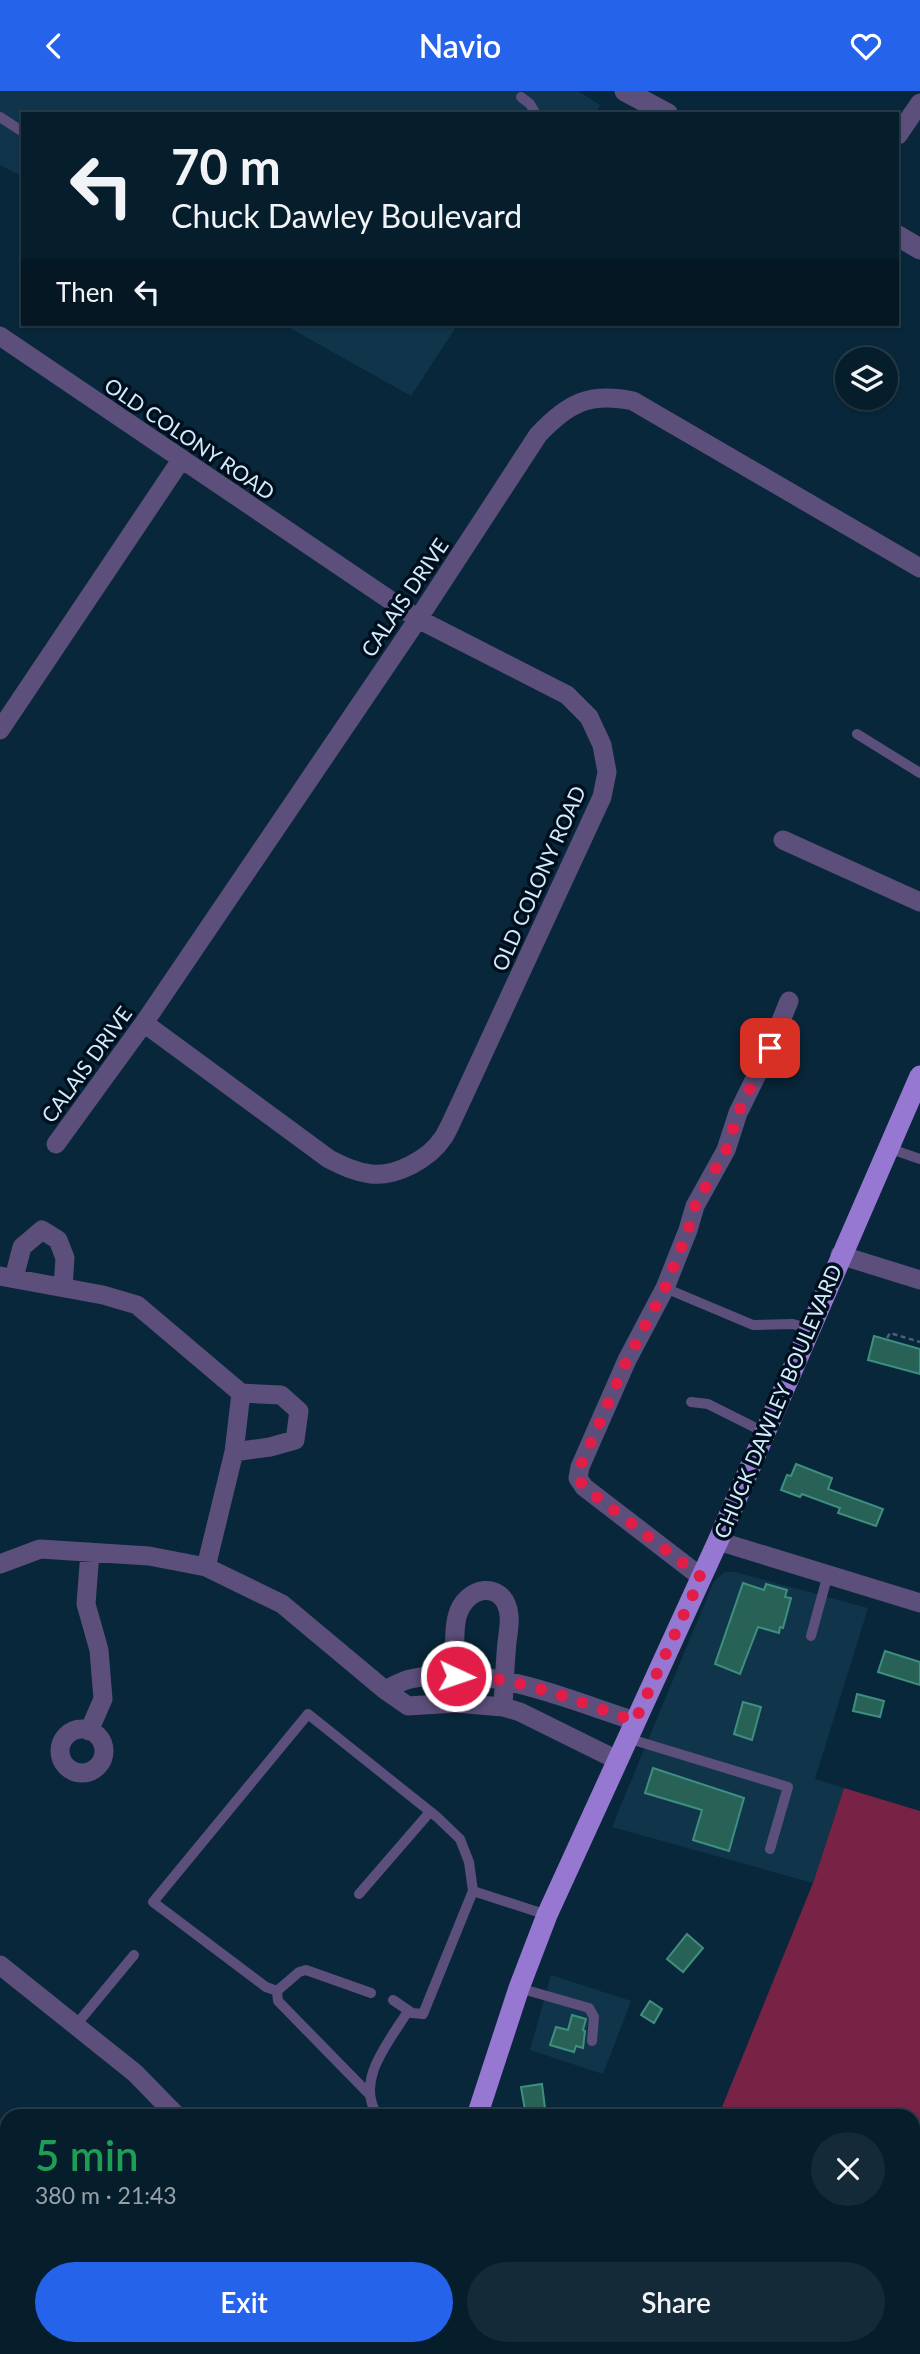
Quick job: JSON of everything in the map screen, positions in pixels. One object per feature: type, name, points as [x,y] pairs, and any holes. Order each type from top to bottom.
[{"type":"main road","name":"CHUCK DAWLEY BOULEVARD","points":[[479,2109],[519,1987],[547,1915],[718,1541],[920,1076]]},
{"type":"street","points":[[630,92],[665,112]]},
{"type":"street","points":[[899,134],[920,103]]},
{"type":"street","points":[[899,237],[920,249]]},
{"type":"street","name":"OLD COLONY ROAD","points":[[0,336],[418,619],[567,695],[589,717],[602,745],[607,772],[602,797],[443,1138],[425,1157],[398,1169],[373,1175],[349,1170],[329,1159],[144,1023]]},
{"type":"street","name":"CALAIS DRIVE","points":[[56,1144],[144,1023],[418,619],[538,435],[559,413],[584,401],[609,396],[633,401],[920,568]]},
{"type":"street","points":[[0,730],[181,460]]},
{"type":"street","points":[[783,840],[920,902]]},
{"type":"street","points":[[701,1577],[584,1487],[578,1478],[580,1467],[627,1360],[665,1288],[695,1206],[726,1150],[738,1113],[770,1048],[789,1001]]},
{"type":"street","points":[[63,1287],[65,1258],[58,1240],[43,1230],[22,1247],[7,1277],[63,1287],[103,1294],[137,1305],[241,1393],[281,1395],[299,1411],[295,1440],[270,1447],[233,1452]]},
{"type":"street","points":[[840,1255],[920,1280]]},
{"type":"street","points":[[206,1567],[233,1452],[241,1393]]},
{"type":"street","points":[[718,1541],[920,1603]]},
{"type":"street","points":[[0,1564],[40,1549],[149,1556],[206,1567],[282,1604],[408,1706],[456,1703],[503,1707],[520,1712],[617,1760]]},
{"type":"street","points":[[89,1731],[103,1699],[99,1650],[86,1604],[90,1552]]},
{"type":"street","points":[[456,1703],[456,1620],[461,1603],[472,1593],[485,1591],[495,1592],[505,1601],[509,1615],[503,1707]]},
{"type":"street","points":[[385,1690],[409,1679],[478,1675],[504,1680],[631,1730]]},
{"type":"street","points":[[0,1965],[135,2073],[170,2109]]},
{"type":"lane","points":[[520,93],[535,112]]},
{"type":"lane","points":[[0,117],[21,131]]},
{"type":"lane","points":[[857,734],[920,773]]},
{"type":"lane","points":[[888,1148],[920,1159]]},
{"type":"lane","points":[[665,1288],[753,1325],[793,1324],[809,1329]]},
{"type":"lane","points":[[691,1402],[708,1404],[764,1432]]},
{"type":"lane","points":[[811,1636],[828,1574]]},
{"type":"lane","points":[[276,1991],[266,1987],[153,1902],[308,1714],[460,1839],[469,1862],[473,1891],[423,2014],[408,2011],[393,2000]]},
{"type":"lane","points":[[631,1730],[788,1787],[770,1849]]},
{"type":"lane","points":[[359,1894],[430,1812]]},
{"type":"lane","points":[[473,1891],[547,1915]]},
{"type":"lane","points":[[76,2025],[134,1955]]},
{"type":"lane","points":[[276,1991],[299,1972],[306,1970],[371,1993]]},
{"type":"lane","points":[[519,1987],[589,2008],[594,2017],[592,2041]]},
{"type":"lane","points":[[276,1991],[278,2001],[368,2093]]},
{"type":"lane","points":[[373,2109],[368,2093],[372,2073],[408,2011]]},
{"type":"path","points":[[887,1338],[887,1334],[893,1334],[916,1341]]},
{"type":"path","points":[[892,1339],[893,1334]]},
{"type":"path","points":[[910,1345],[916,1341]]},
{"type":"path","points":[[915,1346],[916,1341]]},
{"type":"shaded area","points":[[0,91],[578,91],[600,105],[596,112],[21,112],[21,176],[0,165]]},
{"type":"shaded area","points":[[287,326],[457,326],[411,396]]},
{"type":"shaded area","points":[[725,1572],[735,1572],[868,1608],[815,1779],[844,1788],[813,1883],[612,1827],[714,1581]]},
{"type":"shaded area","points":[[844,1788],[920,1811],[920,2109],[721,2109],[813,1883]]},
{"type":"shaded area","points":[[551,1975],[631,2001],[603,2074],[530,2050]]},
{"type":"building","points":[[874,1336],[920,1349],[920,1374],[868,1360]]},
{"type":"building","points":[[796,1464],[832,1478],[828,1489],[883,1509],[876,1526],[838,1513],[840,1508],[802,1494],[800,1497],[781,1490],[787,1475],[791,1476]]},
{"type":"building","points":[[743,1583],[764,1590],[766,1584],[787,1590],[785,1597],[791,1598],[783,1628],[780,1627],[779,1633],[758,1627],[740,1674],[715,1664]]},
{"type":"building","points":[[885,1651],[920,1662],[920,1685],[878,1672]]},
{"type":"building","points":[[857,1694],[884,1701],[880,1717],[853,1711]]},
{"type":"building","points":[[743,1702],[761,1707],[752,1740],[734,1734]]},
{"type":"building","points":[[653,1768],[744,1798],[729,1851],[693,1840],[702,1810],[645,1793]]},
{"type":"building","points":[[687,1934],[703,1948],[683,1972],[667,1959]]},
{"type":"building","points":[[650,2001],[662,2009],[654,2023],[641,2015]]},
{"type":"building","points":[[572,2015],[586,2019],[583,2048],[576,2046],[574,2052],[550,2045],[556,2027],[568,2030]]},
{"type":"building","points":[[542,2084],[545,2109],[525,2109],[521,2087]]},
{"type":"route","points":[[456,1676],[478,1675],[504,1680],[635,1721],[701,1577],[584,1487],[578,1478],[580,1467],[627,1360],[665,1288],[695,1206],[726,1150],[738,1113],[770,1048]]}]
